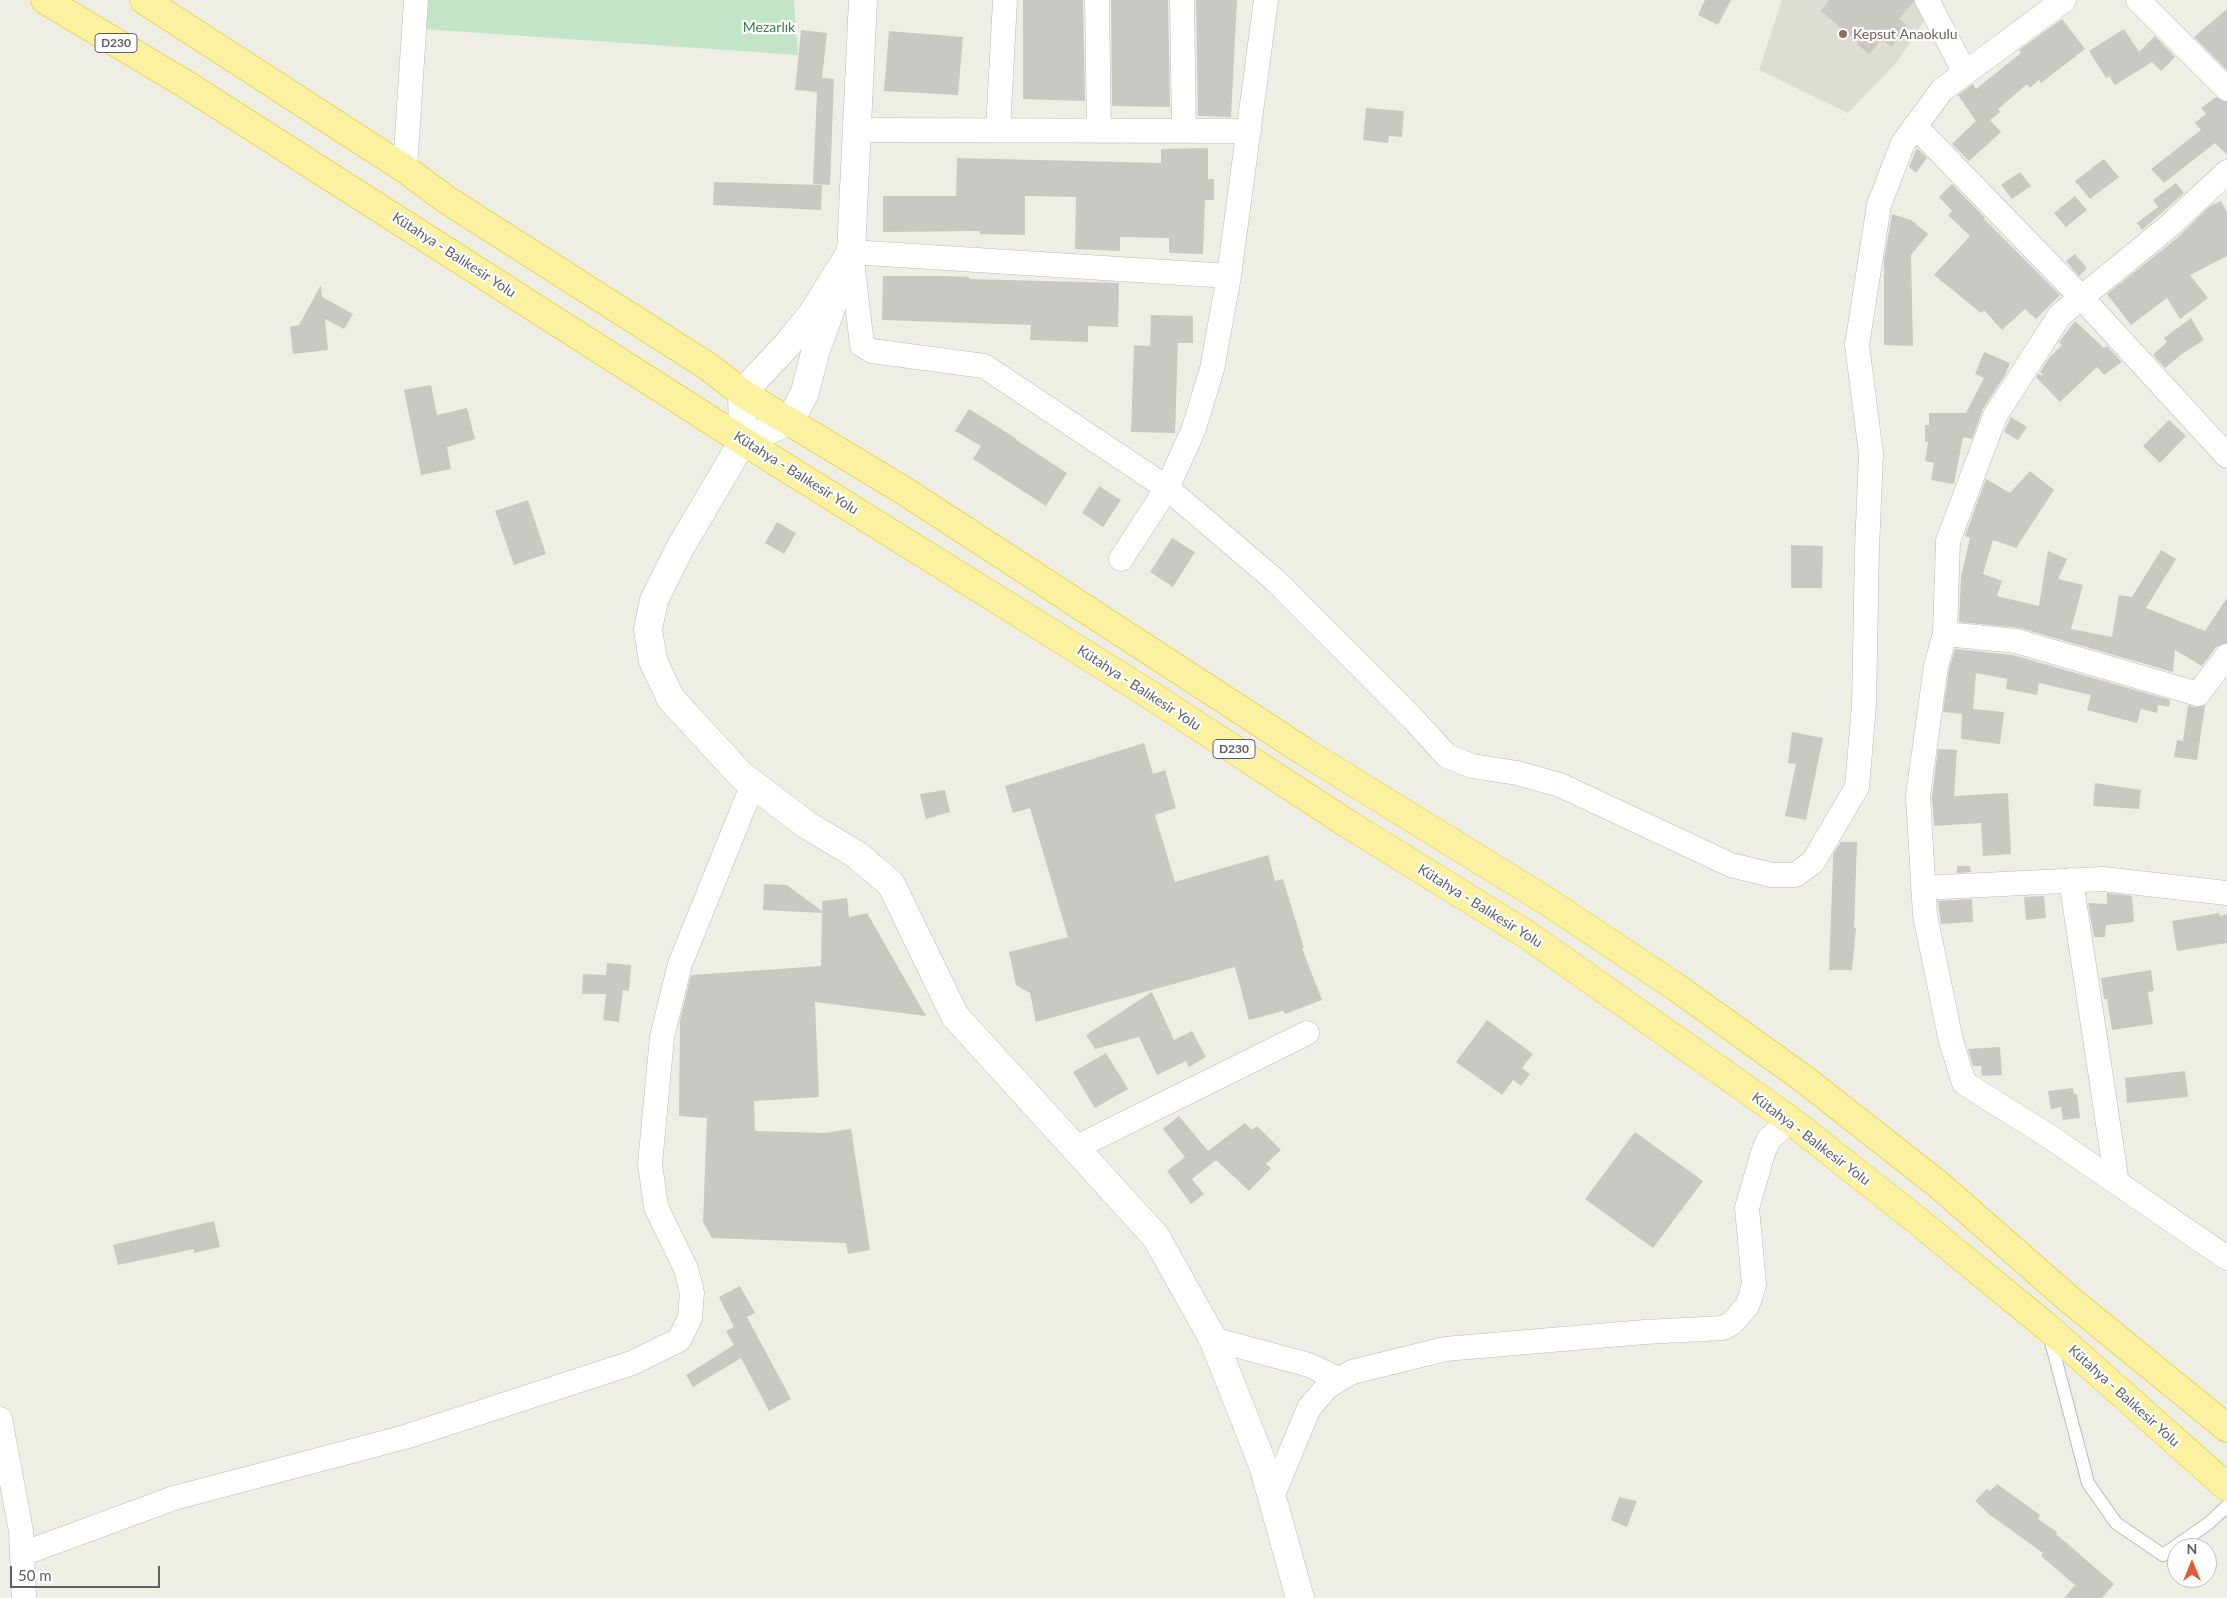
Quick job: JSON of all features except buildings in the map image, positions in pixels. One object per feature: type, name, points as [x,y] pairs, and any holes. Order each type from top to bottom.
[{"type":"highway","name":"Kütahya - Balıkesir Yolu","points":[[45,0],[196,90],[743,441],[1141,688],[1348,824],[1526,934],[1790,1120],[2047,1327],[2227,1487]]},
{"type":"highway","name":"D230","points":[[144,0],[405,169],[447,200],[710,367],[742,393],[906,492],[1306,752],[1545,900],[1676,987],[1804,1079],[1939,1185],[2070,1300],[2227,1428]]},
{"type":"street","points":[[405,169],[416,0]]},
{"type":"street","points":[[863,0],[852,252],[862,345],[872,351],[984,366],[1167,488],[1277,582],[1414,720],[1447,756],[1472,766],[1517,773],[1560,785],[1731,865],[1772,875],[1794,875],[1813,862],[1857,787],[1864,705],[1871,454],[1857,345],[1879,205],[1903,143],[1942,90],[2064,0]]},
{"type":"street","points":[[998,130],[1005,0]]},
{"type":"street","points":[[1097,0],[1099,131]]},
{"type":"street","points":[[1182,0],[1184,131]]},
{"type":"street","points":[[1122,559],[1167,488],[1193,431],[1209,378],[1230,276],[1266,0]]},
{"type":"street","points":[[1927,0],[1965,73]]},
{"type":"street","points":[[2138,0],[2227,90]]},
{"type":"street","points":[[1915,126],[2081,297],[2227,456]]},
{"type":"street","points":[[857,130],[1248,131]]},
{"type":"street","points":[[2227,172],[2168,227],[2060,315],[1995,416],[1948,541],[1945,634],[1936,666],[1918,796],[1927,924],[1951,1041],[1964,1083],[2047,1135],[2227,1258]]},
{"type":"street","points":[[743,441],[790,421],[805,392],[815,353],[852,252]]},
{"type":"street","points":[[852,252],[1230,276]]},
{"type":"street","points":[[852,252],[812,314],[787,345],[742,393],[743,441],[680,548],[654,600],[648,628],[652,661],[671,699],[741,775],[807,825],[857,855],[891,884],[955,1016],[1156,1237],[1213,1338],[1264,1465],[1300,1598]]},
{"type":"street","points":[[1945,634],[2016,641],[2198,694],[2227,656]]},
{"type":"street","points":[[22,1554],[174,1498],[406,1437],[632,1363],[679,1340],[690,1318],[692,1306],[691,1287],[686,1269],[656,1207],[650,1164],[662,1037],[680,964],[753,784]]},
{"type":"street","points":[[1923,888],[2103,879],[2227,893]]},
{"type":"street","points":[[2071,880],[2117,1183]]},
{"type":"street","points":[[1075,1148],[1307,1033]]},
{"type":"street","points":[[1272,1497],[1309,1408],[1317,1396],[1339,1378],[1366,1367],[1445,1349],[1644,1332],[1723,1328],[1732,1323],[1747,1306],[1752,1296],[1754,1284],[1747,1208],[1768,1140],[1790,1120]]},
{"type":"street","points":[[1213,1338],[1309,1364],[1339,1378]]},
{"type":"street","points":[[0,1419],[21,1531],[24,1598]]},
{"type":"lane","points":[[2047,1327],[2088,1482],[2116,1523],[2164,1555],[2208,1523],[2227,1506]]},
{"type":"shaded area","name":"Kepsut Anaokulu","points":[[1782,0],[1928,0],[1934,6],[1897,62],[1848,113],[1759,70]]},
{"type":"green space","name":"Mezarlık","points":[[426,0],[794,0],[798,55],[424,29]]},
{"type":"place","name":"Kepsut Anaokulu","points":[[1843,34]]}]
